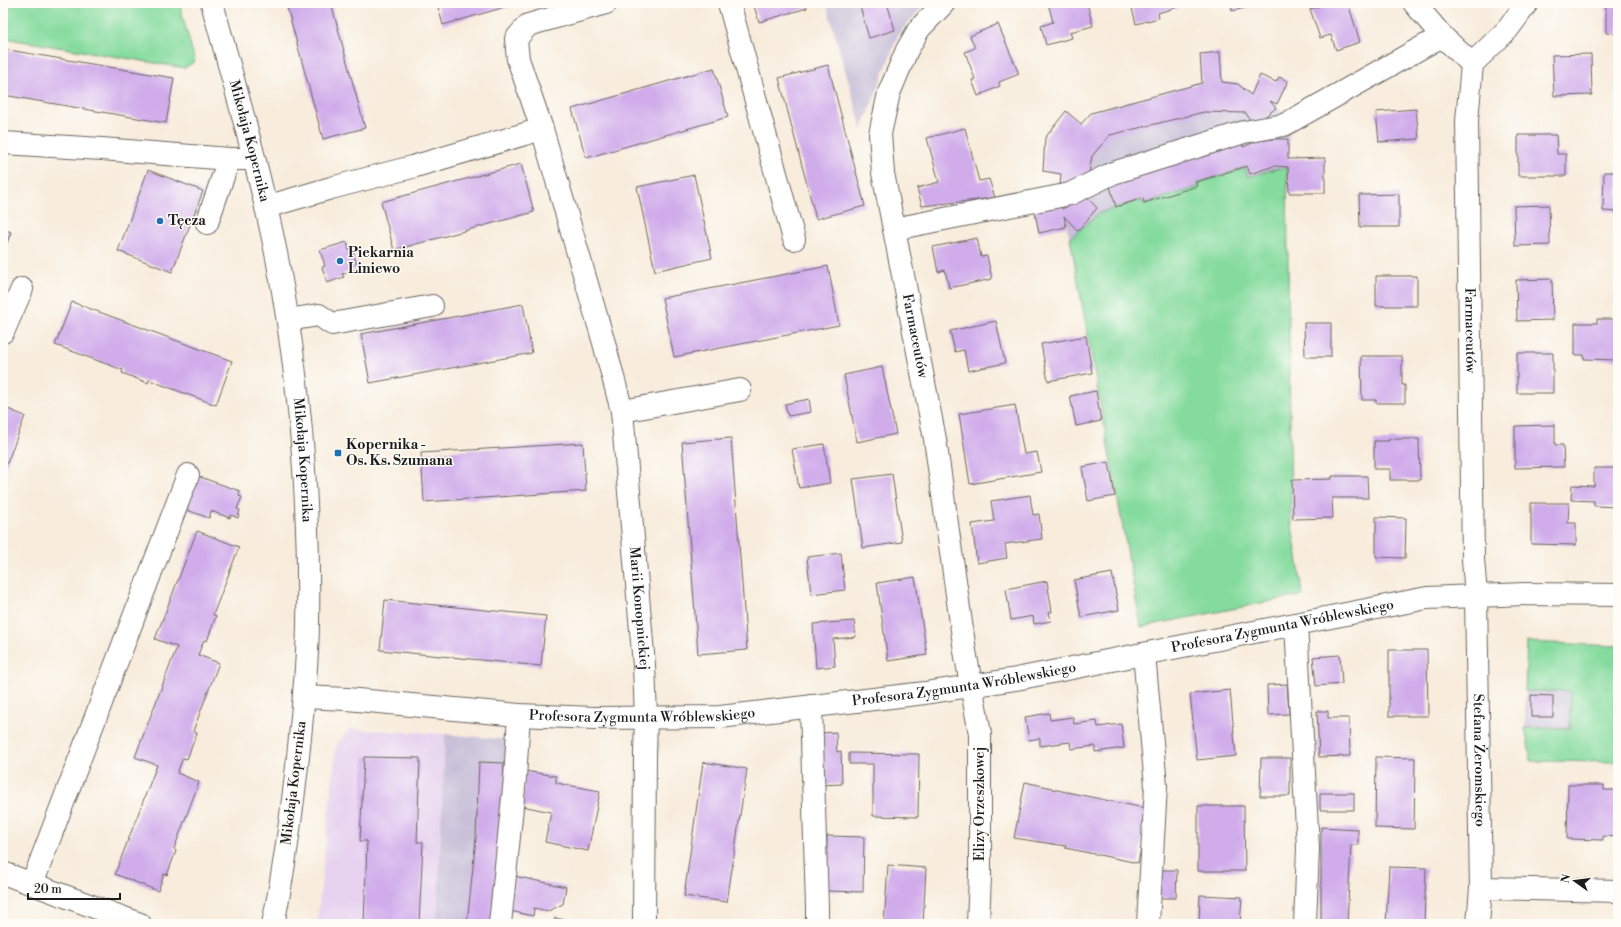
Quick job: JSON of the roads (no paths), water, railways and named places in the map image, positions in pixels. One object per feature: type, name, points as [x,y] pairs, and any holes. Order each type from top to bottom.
[{"type":"street","name":"Mikołaja Kopernika","points":[[212,3],[266,207],[288,320],[298,395],[304,469],[308,556],[308,627],[304,697],[291,818],[273,924]]},
{"type":"street","name":"Marii Konopnickiej","points":[[606,3],[528,25],[516,39],[518,60],[542,129],[622,411],[640,599],[646,718],[644,924]]},
{"type":"street","points":[[729,3],[794,239]]},
{"type":"street","name":"Farmaceutów","points":[[944,3],[919,29],[906,50],[889,92],[880,134],[883,173],[934,439],[965,651],[972,685]]},
{"type":"street","points":[[1414,3],[1442,36],[1472,64],[1508,29],[1527,3]]},
{"type":"street","points":[[894,229],[1070,194],[1113,173],[1244,132],[1284,125],[1442,36]]},
{"type":"street","name":"Farmaceutów","points":[[1472,64],[1467,121],[1473,559],[1476,596]]},
{"type":"street","points":[[266,207],[412,167],[542,129]]},
{"type":"street","points":[[3,143],[229,159],[254,159]]},
{"type":"street","points":[[206,223],[229,159]]},
{"type":"street","points":[[3,332],[22,290]]},
{"type":"street","points":[[288,320],[319,314],[332,324],[432,306]]},
{"type":"street","points":[[622,411],[740,390]]},
{"type":"street","points":[[32,884],[188,476]]},
{"type":"street","name":"Profesora Zygmunta Wróblewskiego","points":[[304,697],[347,699],[519,715],[594,718],[720,717],[925,693],[1016,679],[1427,598],[1525,594],[1618,595]]},
{"type":"street","name":"Stefana Żeromskiego","points":[[1476,596],[1481,888],[1478,924]]},
{"type":"street","points":[[1296,624],[1308,848],[1305,924]]},
{"type":"street","points":[[1144,654],[1156,786],[1148,924]]},
{"type":"street","name":"Elizy Orzeszkowej","points":[[972,685],[980,734],[980,875],[978,924]]},
{"type":"street","points":[[811,706],[817,924]]},
{"type":"street","points":[[500,924],[515,778],[519,715]]},
{"type":"street","points":[[3,873],[140,924]]},
{"type":"street","points":[[1481,888],[1618,891]]},
{"type":"place","name":"Tęcza","points":[[160,221]]},
{"type":"place","name":"Piekarnia Liniewo","points":[[340,261]]},
{"type":"place","name":"Kopernika - Os. Ks. Szumana","points":[[338,453]]}]
